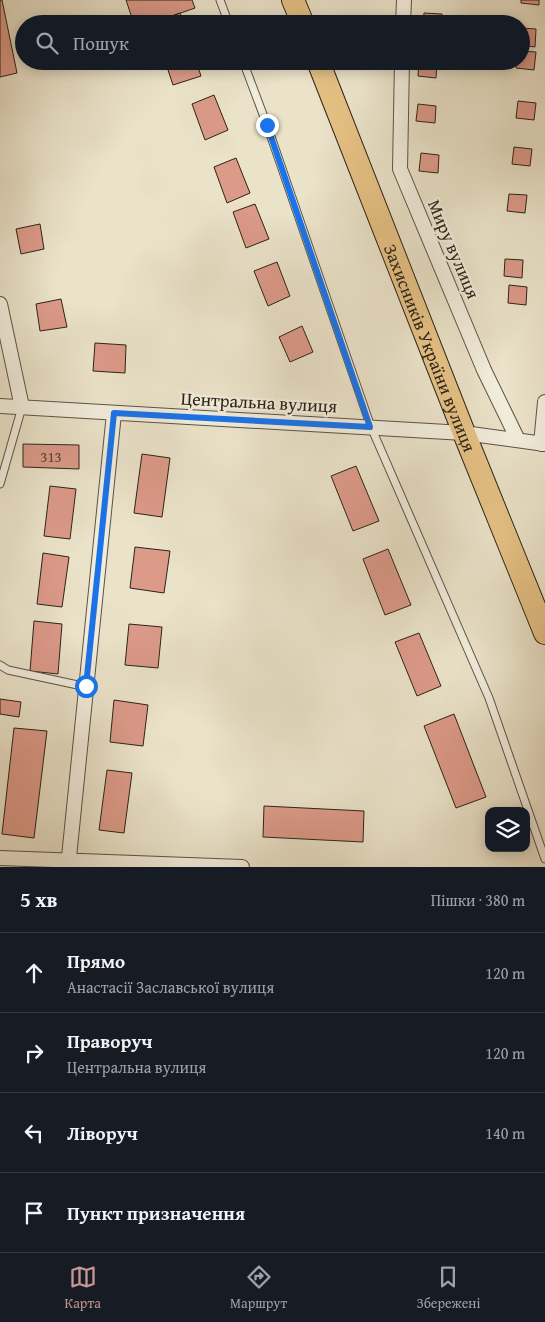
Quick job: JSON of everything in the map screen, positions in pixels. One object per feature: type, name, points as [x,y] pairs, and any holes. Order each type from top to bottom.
[{"type":"highway","points":[[293,0],[299,15]]},
{"type":"highway","name":"Захисників України вулиця","points":[[322,70],[464,433],[545,633]]},
{"type":"street","points":[[403,15],[404,0]]},
{"type":"street","name":"Миру вулиця","points":[[402,70],[400,169],[484,370],[518,440]]},
{"type":"street","points":[[0,304],[22,407]]},
{"type":"street","points":[[543,444],[545,402]]},
{"type":"street","name":"Центральна вулиця","points":[[0,406],[464,433],[543,444]]},
{"type":"street","points":[[69,864],[114,413]]},
{"type":"street","points":[[0,858],[69,864],[242,867]]},
{"type":"lane","points":[[220,0],[226,15]]},
{"type":"lane","points":[[246,70],[370,427],[489,698],[545,859]]},
{"type":"lane","points":[[0,484],[22,407]]},
{"type":"lane","points":[[0,665],[8,670],[86,686]]},
{"type":"building","points":[[0,0],[2,0],[17,73],[0,77]]},
{"type":"building","points":[[126,0],[192,0],[195,8],[175,15],[131,15]]},
{"type":"building","points":[[521,0],[539,0],[539,5],[521,3]]},
{"type":"building","points":[[424,13],[442,14],[442,15],[424,15]]},
{"type":"building","points":[[530,29],[536,29],[535,47],[530,46]]},
{"type":"building","points":[[530,52],[536,52],[534,70],[530,70]]},
{"type":"building","points":[[168,70],[199,70],[201,76],[173,85]]},
{"type":"building","points":[[418,70],[436,70],[436,78],[418,76]]},
{"type":"building","points":[[214,95],[228,130],[205,140],[192,104]]},
{"type":"building","points":[[518,101],[536,103],[534,120],[516,118]]},
{"type":"building","points":[[418,104],[436,106],[435,123],[416,121]]},
{"type":"building","points":[[514,147],[532,149],[530,166],[512,164]]},
{"type":"building","points":[[421,153],[439,155],[438,173],[419,171]]},
{"type":"building","points":[[236,158],[250,193],[227,203],[214,167]]},
{"type":"building","points":[[509,194],[527,195],[525,213],[507,211]]},
{"type":"building","points":[[255,204],[269,239],[246,248],[233,212]]},
{"type":"building","points":[[40,224],[44,249],[21,254],[16,229]]},
{"type":"building","points":[[505,259],[523,260],[522,278],[504,276]]},
{"type":"building","points":[[277,262],[290,296],[268,306],[254,271]]},
{"type":"building","points":[[509,285],[527,287],[526,305],[508,303]]},
{"type":"building","points":[[61,299],[67,327],[40,331],[36,304]]},
{"type":"building","points":[[302,326],[313,352],[290,362],[279,337]]},
{"type":"building","points":[[95,343],[126,345],[125,373],[93,371]]},
{"type":"building","points":[[23,444],[79,445],[79,469],[23,467]]},
{"type":"building","points":[[142,454],[170,458],[162,517],[134,513]]},
{"type":"building","points":[[356,466],[379,521],[353,531],[331,476]]},
{"type":"building","points":[[50,486],[76,489],[70,539],[44,536]]},
{"type":"building","points":[[135,547],[170,551],[164,593],[130,588]]},
{"type":"building","points":[[388,549],[411,605],[385,615],[363,559]]},
{"type":"building","points":[[43,553],[69,557],[62,607],[37,604]]},
{"type":"building","points":[[34,621],[62,624],[58,674],[30,671]]},
{"type":"building","points":[[129,624],[162,627],[158,668],[125,665]]},
{"type":"building","points":[[419,633],[441,686],[417,696],[395,642]]},
{"type":"building","points":[[0,699],[21,702],[19,717],[0,714]]},
{"type":"building","points":[[114,700],[148,705],[143,746],[110,742]]},
{"type":"building","points":[[454,714],[486,797],[456,808],[424,726]]},
{"type":"building","points":[[14,728],[47,731],[34,838],[2,834]]},
{"type":"building","points":[[107,770],[132,773],[124,833],[99,830]]},
{"type":"building","points":[[264,806],[364,811],[363,842],[263,837]]},
{"type":"route","points":[[86,686],[114,413],[370,427],[267,125]]}]
